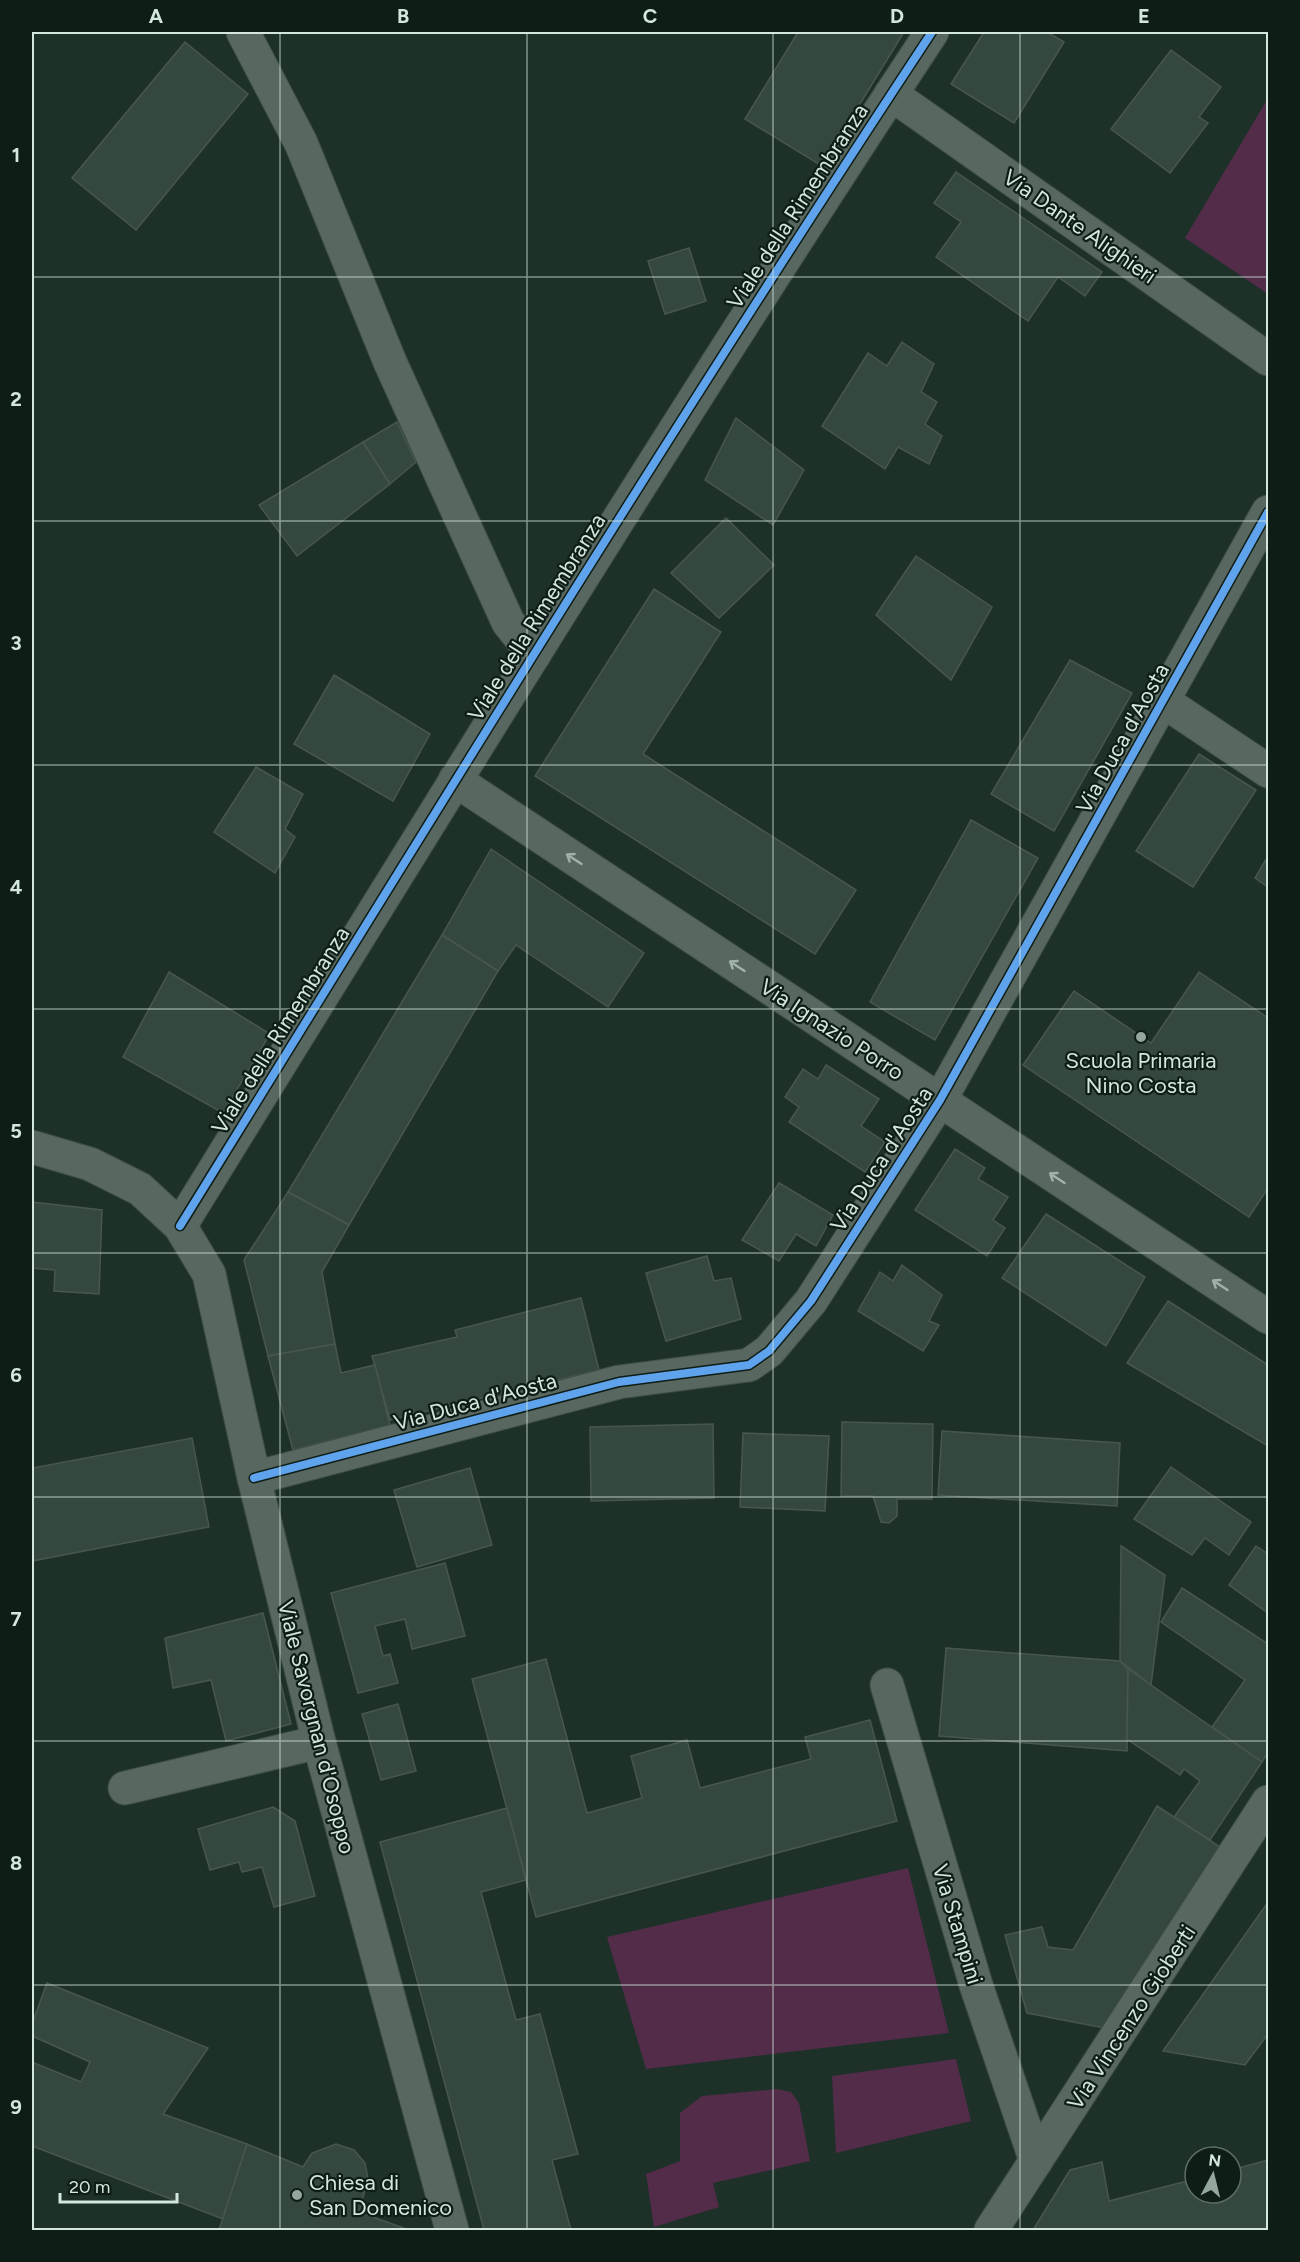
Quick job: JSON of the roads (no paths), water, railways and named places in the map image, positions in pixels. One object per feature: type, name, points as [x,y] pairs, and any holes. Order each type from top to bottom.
[{"type":"street","points":[[243,32],[301,143],[390,362],[507,622],[534,655]]},
{"type":"street","name":"Viale della Rimembranza","points":[[180,1226],[455,780],[932,32]]},
{"type":"street","name":"Via Dante Alighieri","points":[[891,94],[1269,359]]},
{"type":"street","name":"Via Duca d'Aosta","points":[[255,1478],[619,1382],[749,1365],[770,1351],[811,1301],[940,1100],[1269,512]]},
{"type":"street","points":[[1163,701],[1269,771]]},
{"type":"street","name":"Via Ignazio Porro","points":[[455,780],[1269,1317]]},
{"type":"street","name":"Viale Savorgnan d'Osoppo","points":[[32,1147],[90,1164],[140,1189],[180,1226],[209,1274],[255,1478],[319,1742],[452,2230]]},
{"type":"street","name":"Via Stampini","points":[[888,1685],[976,1985],[1036,2161]]},
{"type":"street","points":[[125,1788],[319,1742]]},
{"type":"street","name":"Via Vincenzo Gioberti","points":[[991,2230],[1269,1802]]},
{"type":"place","name":"Scuola Primaria Nino Costa","points":[[1141,1037]]},
{"type":"place","name":"Chiesa di San Domenico","points":[[297,2195]]}]
